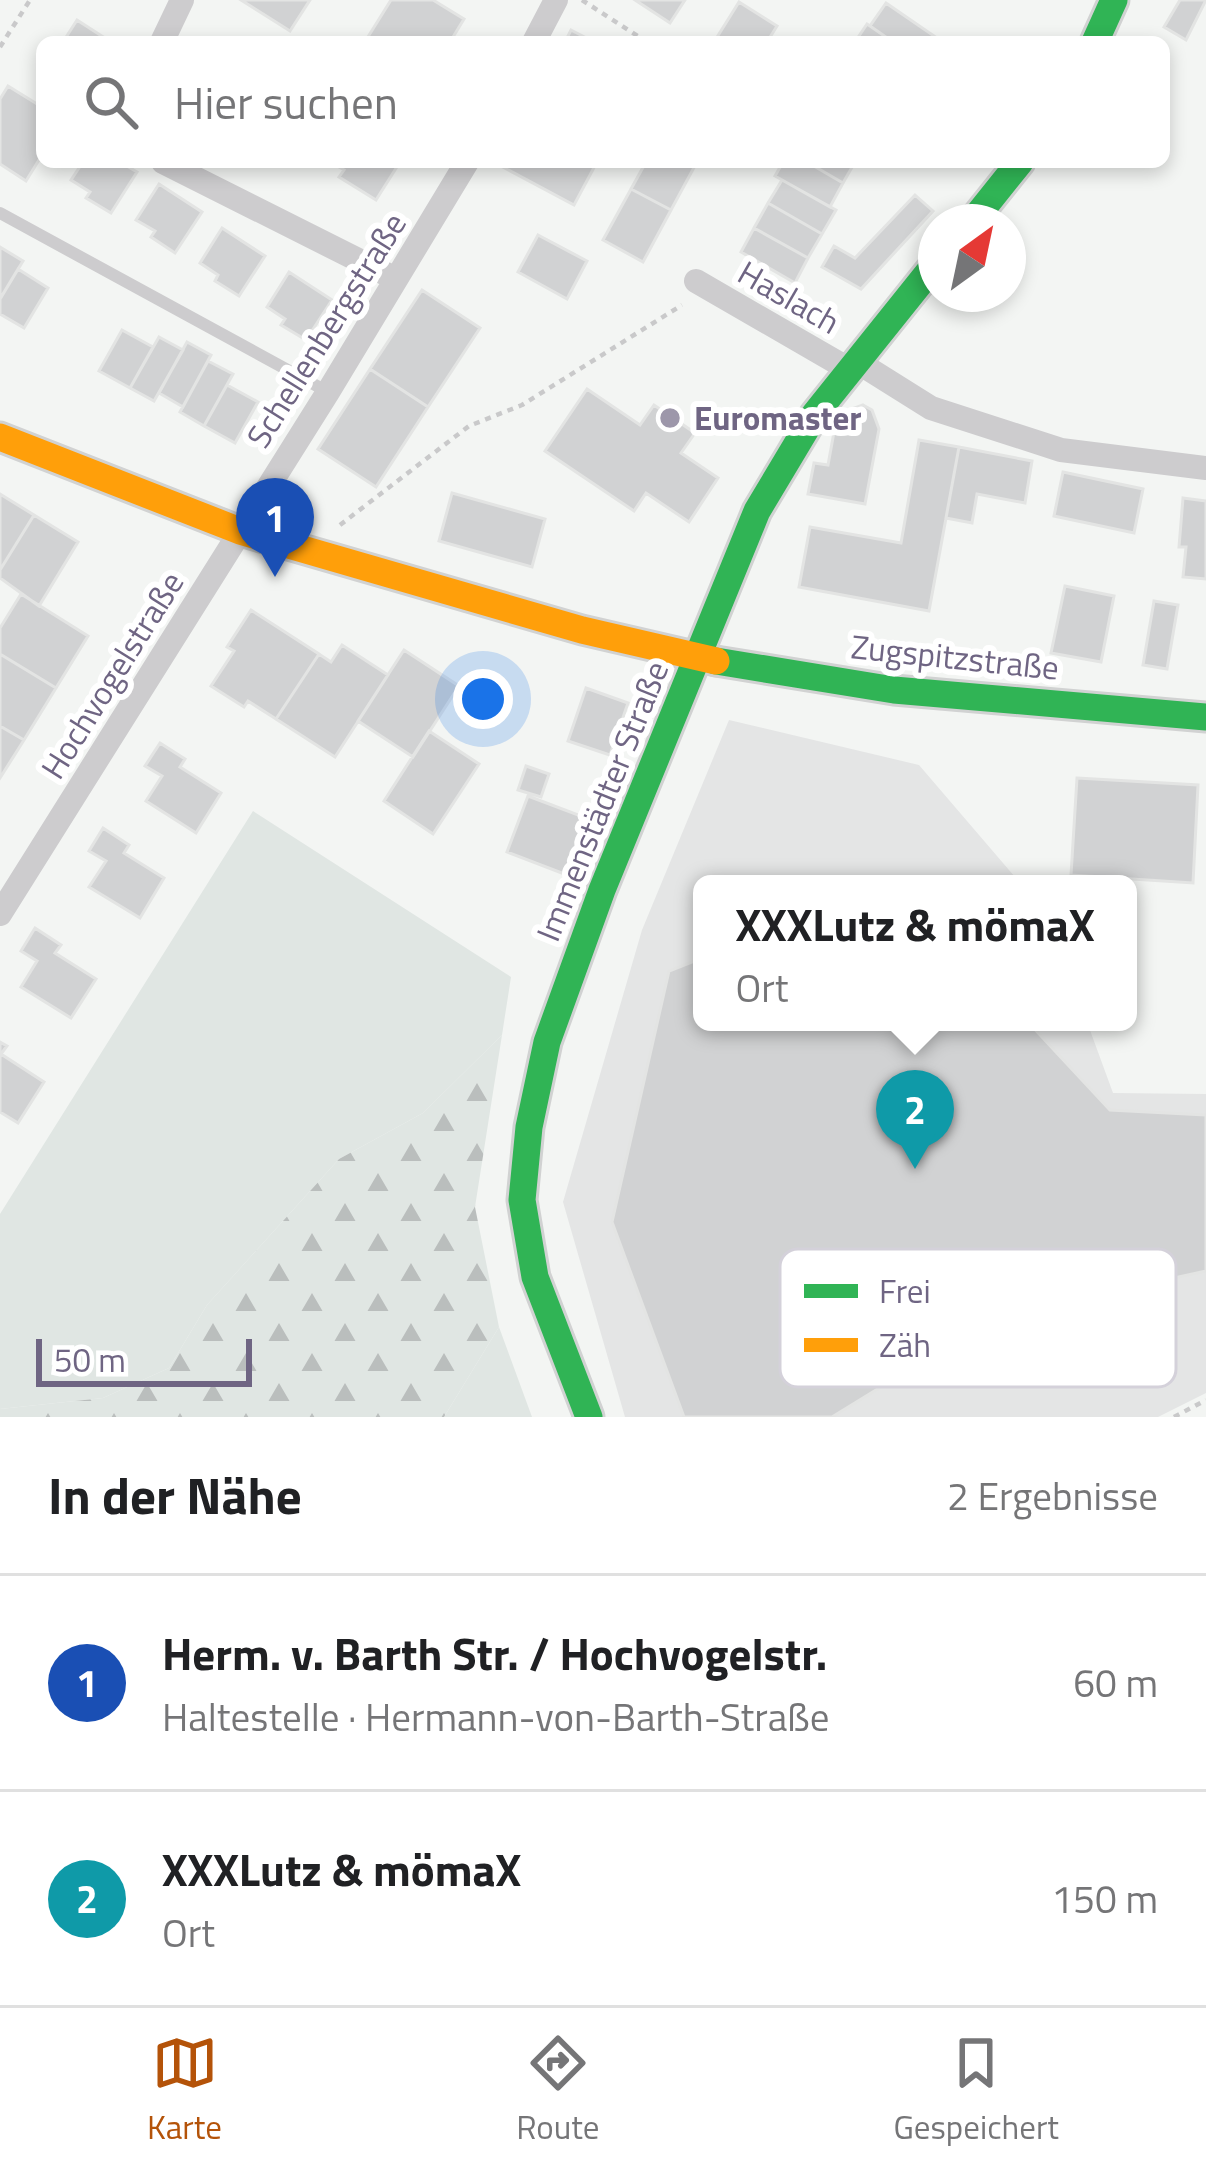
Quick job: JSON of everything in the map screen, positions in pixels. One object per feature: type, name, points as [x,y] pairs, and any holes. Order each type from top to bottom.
[{"type":"street","points":[[165,36],[182,0]]},
{"type":"street","points":[[536,36],[556,0]]},
{"type":"street","points":[[1098,36],[1114,0]]},
{"type":"street","points":[[176,168],[396,279]]},
{"type":"street","name":"Schellenbergstraße","points":[[240,531],[463,168]]},
{"type":"street","points":[[986,204],[1015,168]]},
{"type":"street","name":"Immenstädter Straße","points":[[589,1417],[536,1277],[522,1200],[529,1126],[548,1042],[602,890],[757,512],[815,414],[918,285]]},
{"type":"street","name":"Haslach","points":[[706,288],[931,409],[1060,450],[1206,468]]},
{"type":"street","name":"Zugspitzstraße","points":[[0,437],[240,531],[698,658],[894,690],[1206,716]]},
{"type":"street","name":"Hochvogelstraße","points":[[0,914],[7,887],[240,531]]},
{"type":"lane","points":[[0,214],[328,392]]},
{"type":"path","points":[[0,47],[30,0]]},
{"type":"path","points":[[582,0],[637,36]]},
{"type":"path","points":[[302,550],[469,426],[522,405],[706,288]]},
{"type":"path","points":[[1174,1417],[1206,1400]]},
{"type":"shaded area","points":[[729,720],[919,765],[1013,875],[693,875],[693,1031],[1090,1031],[1113,1093],[1206,1094],[1206,1393],[1158,1417],[625,1417],[563,1202],[642,930]]},
{"type":"green space","points":[[253,811],[511,977],[502,1035],[423,1113],[339,1159],[207,1305],[169,1368],[103,1398],[0,1409],[0,1214]]},
{"type":"green space","points":[[502,1035],[475,1207],[499,1327],[444,1417],[0,1417],[0,1409],[103,1398],[169,1368],[207,1305],[339,1159],[423,1113]]},
{"type":"green space","points":[[499,1327],[532,1417],[444,1417]]},
{"type":"building","points":[[241,0],[310,0],[290,31]]},
{"type":"building","points":[[391,0],[433,0],[464,19],[454,36],[368,36]]},
{"type":"building","points":[[635,0],[685,0],[670,23]]},
{"type":"building","points":[[1180,0],[1206,0],[1186,40],[1164,27]]},
{"type":"building","points":[[739,2],[777,26],[771,36],[718,36]]},
{"type":"building","points":[[886,3],[934,36],[884,36],[870,26]]},
{"type":"building","points":[[77,20],[102,36],[67,36]]},
{"type":"building","points":[[867,24],[884,36],[859,36]]},
{"type":"building","points":[[8,86],[36,103],[36,165],[26,181],[0,164],[0,99]]},
{"type":"building","points":[[79,168],[137,172],[111,213],[86,198],[90,192],[71,180]]},
{"type":"building","points":[[341,168],[396,168],[376,200],[339,177]]},
{"type":"building","points":[[505,168],[594,168],[574,205]]},
{"type":"building","points":[[643,168],[694,168],[671,210],[631,189]]},
{"type":"building","points":[[780,168],[817,168],[843,183],[830,207],[775,176]]},
{"type":"building","points":[[817,168],[852,168],[843,183]]},
{"type":"building","points":[[782,180],[836,210],[822,234],[768,203]]},
{"type":"building","points":[[159,184],[202,212],[175,253],[151,237],[155,231],[136,220]]},
{"type":"building","points":[[631,189],[671,210],[643,262],[603,240]]},
{"type":"building","points":[[915,195],[925,204],[918,204],[918,227],[861,289],[822,267],[834,246],[855,258]]},
{"type":"building","points":[[768,203],[822,234],[808,258],[754,228]]},
{"type":"building","points":[[222,228],[265,256],[239,296],[215,281],[218,275],[200,263]]},
{"type":"building","points":[[754,228],[808,258],[795,283],[741,252]]},
{"type":"building","points":[[538,235],[587,261],[567,299],[518,272]]},
{"type":"building","points":[[0,247],[23,261],[0,299]]},
{"type":"building","points":[[18,269],[48,288],[24,328],[0,314],[0,299]]},
{"type":"building","points":[[289,272],[332,300],[306,340],[281,325],[285,319],[267,307]]},
{"type":"building","points":[[422,290],[480,328],[428,407],[370,369]]},
{"type":"building","points":[[122,330],[153,347],[130,388],[99,371]]},
{"type":"building","points":[[159,337],[183,350],[154,401],[130,388]]},
{"type":"building","points":[[187,342],[211,355],[183,407],[159,393]]},
{"type":"building","points":[[208,361],[233,374],[204,426],[180,412]]},
{"type":"building","points":[[370,369],[428,407],[376,487],[318,449]]},
{"type":"building","points":[[227,385],[258,402],[235,443],[204,426]]},
{"type":"building","points":[[587,389],[640,425],[654,405],[695,433],[681,453],[718,478],[689,522],[646,493],[634,511],[545,451]]},
{"type":"building","points":[[863,405],[872,410],[879,429],[865,504],[808,494],[814,463],[828,465],[834,432],[838,433],[844,412]]},
{"type":"building","points":[[919,440],[959,447],[929,611],[799,587],[810,527],[901,543]]},
{"type":"building","points":[[959,447],[1032,461],[1025,503],[977,494],[972,523],[946,518]]},
{"type":"building","points":[[1063,472],[1143,489],[1134,533],[1054,516]]},
{"type":"building","points":[[452,493],[545,519],[532,567],[439,541]]},
{"type":"building","points":[[0,494],[34,515],[0,570]]},
{"type":"building","points":[[1183,498],[1206,501],[1206,579],[1183,577],[1186,547],[1179,547]]},
{"type":"building","points":[[34,515],[78,542],[39,606],[0,578],[0,570]]},
{"type":"building","points":[[1065,586],[1114,596],[1101,662],[1051,653]]},
{"type":"building","points":[[21,594],[88,636],[56,688],[0,654],[0,628]]},
{"type":"building","points":[[1154,601],[1178,605],[1167,669],[1143,665]]},
{"type":"building","points":[[251,610],[319,654],[276,719],[248,701],[244,707],[211,686],[234,651],[227,647]]},
{"type":"building","points":[[342,645],[388,675],[335,757],[276,719],[319,654],[331,662]]},
{"type":"building","points":[[404,650],[459,686],[413,757],[358,721]]},
{"type":"building","points":[[0,654],[56,688],[24,740],[0,726]]},
{"type":"building","points":[[586,688],[628,703],[610,755],[568,741]]},
{"type":"building","points":[[0,726],[24,740],[0,778]]},
{"type":"building","points":[[429,731],[479,764],[433,834],[384,801]]},
{"type":"building","points":[[160,743],[185,759],[180,767],[221,793],[196,833],[146,801],[162,776],[145,766]]},
{"type":"building","points":[[526,766],[549,774],[541,797],[518,790]]},
{"type":"building","points":[[1077,778],[1198,785],[1193,883],[1137,879],[1137,875],[1071,875]]},
{"type":"building","points":[[528,796],[589,819],[567,875],[507,852]]},
{"type":"building","points":[[103,828],[129,845],[124,853],[164,878],[140,918],[89,887],[106,861],[89,851]]},
{"type":"building","points":[[35,928],[61,945],[55,953],[96,979],[71,1018],[21,987],[37,961],[21,951]]},
{"type":"building","points":[[693,962],[693,1031],[1036,1031],[1110,1110],[1206,1115],[1206,1271],[1176,1278],[1176,1249],[780,1249],[780,1387],[881,1387],[832,1417],[684,1417],[612,1222],[669,971]]},
{"type":"building","points":[[0,1042],[7,1046],[1,1054],[44,1082],[18,1123],[0,1112]]},
{"type":"traffic: fast","points":[[1098,36],[1114,0]]},
{"type":"traffic: fast","points":[[986,204],[1015,168]]},
{"type":"traffic: fast","points":[[589,1417],[535,1277],[522,1200],[529,1127],[547,1042],[602,890],[757,511],[815,414],[918,285]]},
{"type":"traffic: fast","points":[[716,661],[894,690],[1206,717]]},
{"type":"traffic: slow","points":[[0,437],[240,531],[582,630],[716,661]]},
{"type":"place","name":"Euromaster","points":[[670,418]]},
{"type":"place","name":"Herm. v. Barth Str. / Hochvogelstr.","points":[[275,577]]},
{"type":"place","name":"XXXLutz & mömaX","points":[[915,1169]]}]
